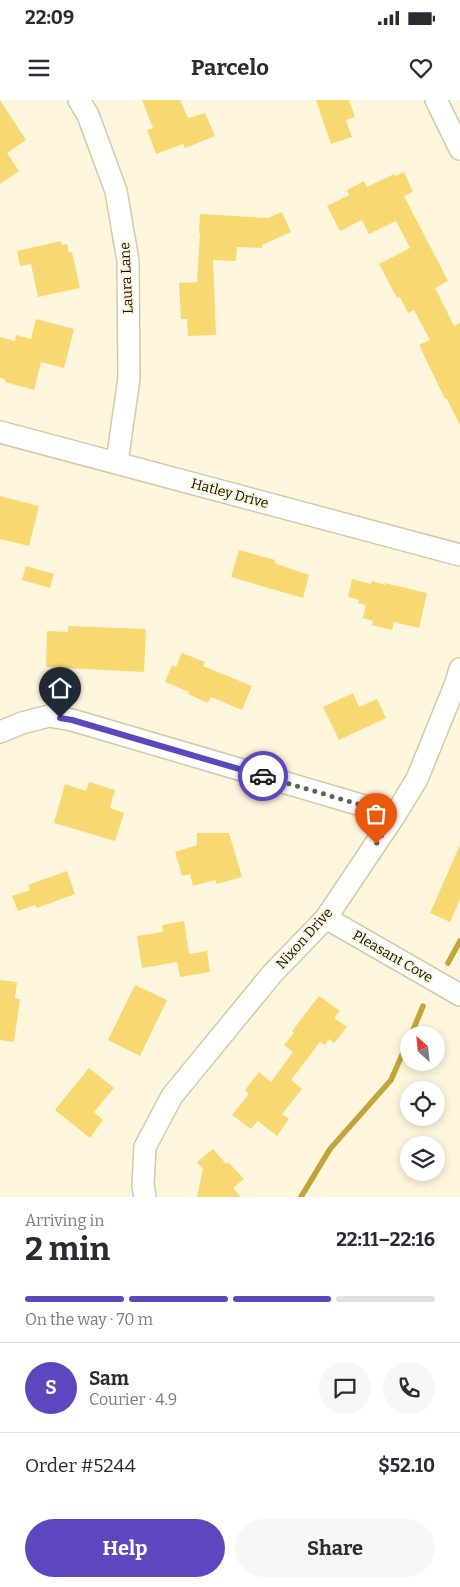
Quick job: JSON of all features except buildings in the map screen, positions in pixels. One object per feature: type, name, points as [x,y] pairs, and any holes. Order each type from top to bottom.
[{"type":"street","name":"Laura Lane","points":[[79,100],[88,115],[116,191],[128,261],[129,378],[117,462]]},
{"type":"street","points":[[436,100],[460,149]]},
{"type":"street","name":"Hatley Drive","points":[[0,432],[460,554]]},
{"type":"street","name":"Nixon Drive","points":[[145,1197],[143,1184],[145,1147],[172,1096],[272,974],[326,918],[395,815],[417,778],[460,669]]},
{"type":"street","points":[[0,732],[22,723],[49,716],[72,720],[395,815]]},
{"type":"street","name":"Pleasant Cove","points":[[326,918],[460,995]]},
{"type":"waterway","points":[[448,963],[460,941]]},
{"type":"waterway","points":[[415,1026],[423,1006]]},
{"type":"waterway","points":[[301,1197],[330,1149],[391,1080],[400,1060]]},
{"type":"way so far","points":[[263,776],[395,815],[376,844]]},
{"type":"route","points":[[60,718],[263,776]]}]
